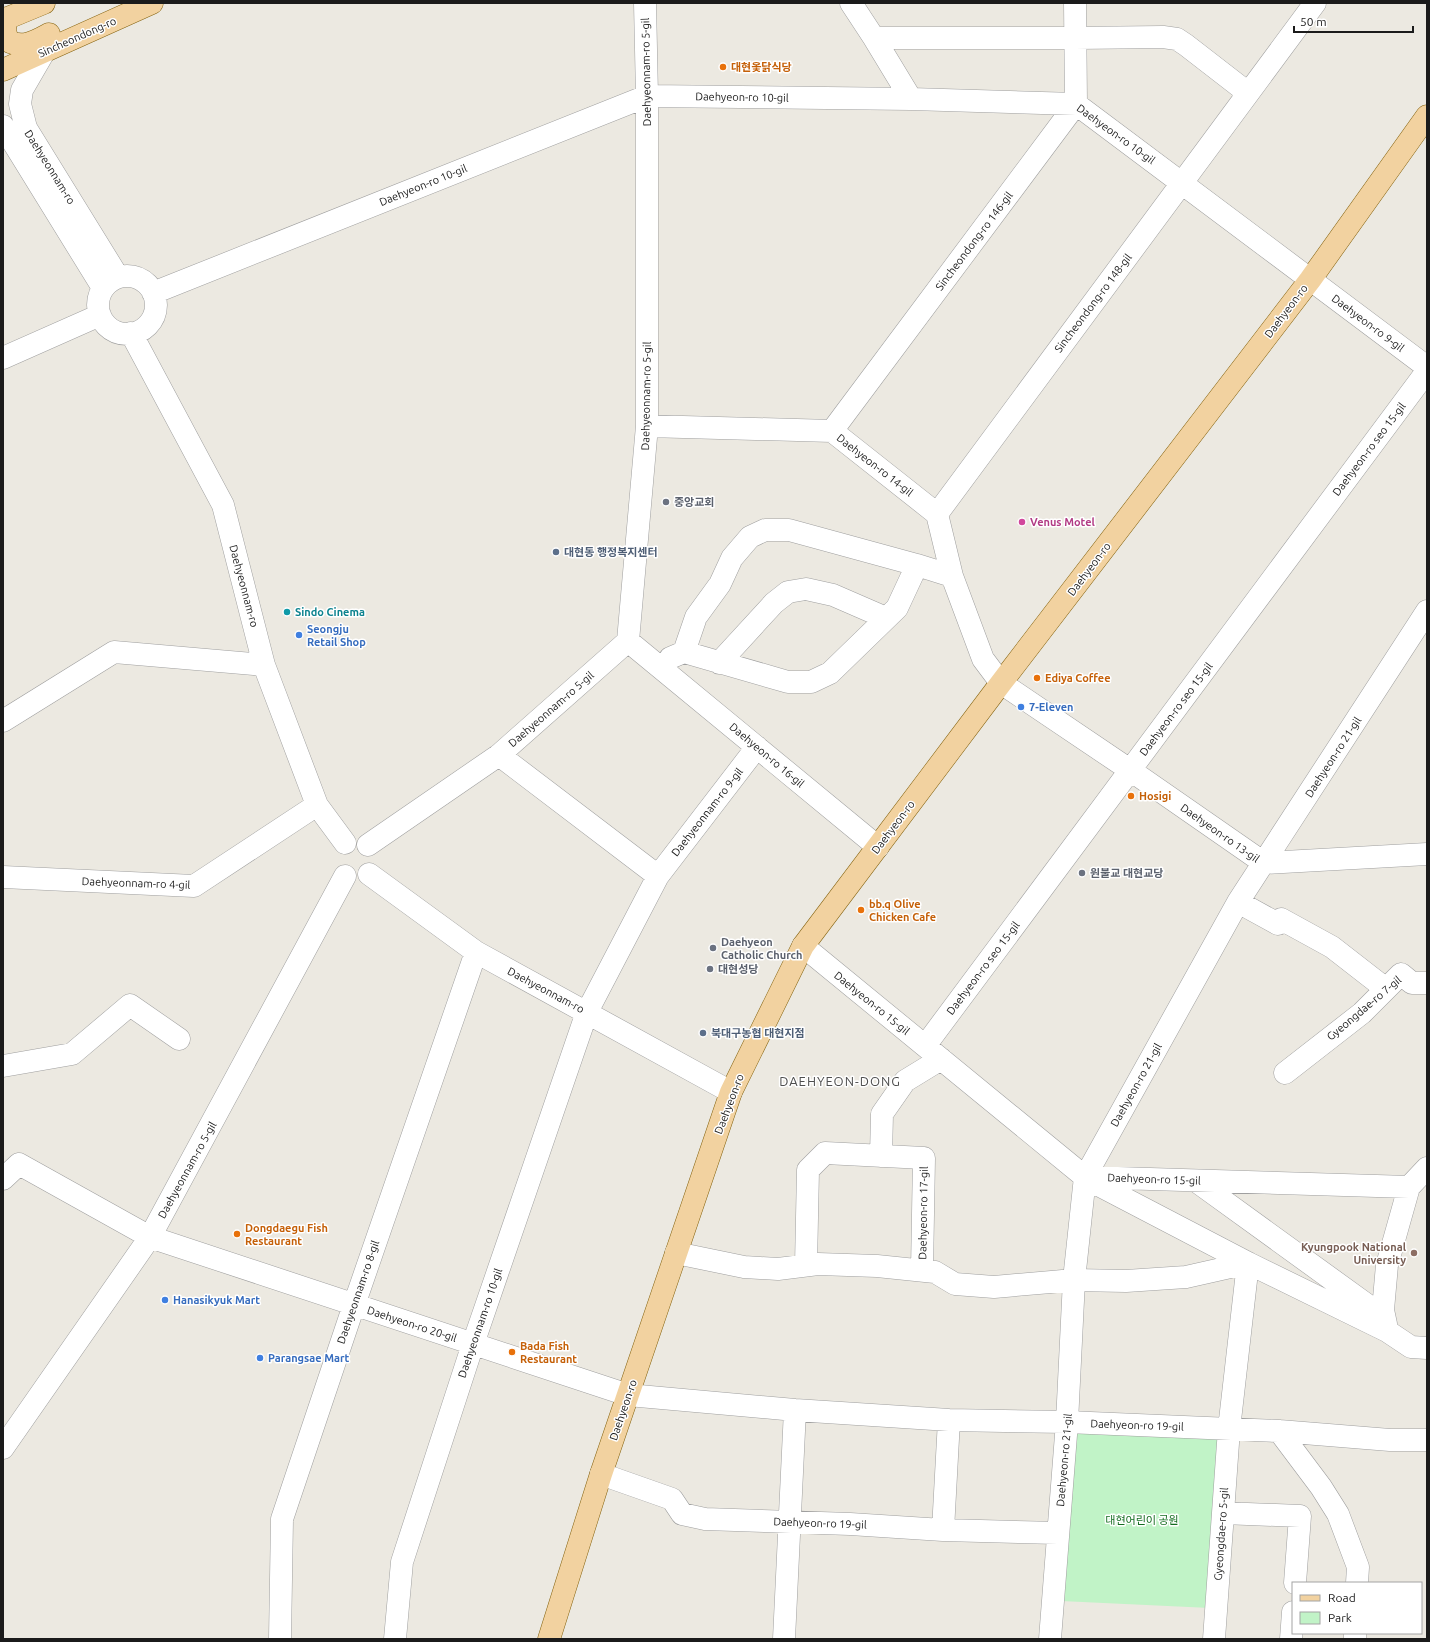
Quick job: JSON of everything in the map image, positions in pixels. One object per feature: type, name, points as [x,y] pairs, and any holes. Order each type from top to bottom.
[{"type":"main road","points":[[44,3],[5,19],[5,31],[8,42],[14,45],[30,44],[116,3]]},
{"type":"main road","name":"Sincheondong-ro","points":[[3,70],[152,3]]},
{"type":"main road","name":"Daehyeon-ro","points":[[549,1639],[601,1474],[732,1092],[803,946],[1001,683],[1310,280],[1427,116]]},
{"type":"street","name":"Daehyeonnam-ro 5-gil","points":[[368,845],[499,755],[628,641],[647,426],[647,96],[645,3]]},
{"type":"street","points":[[850,3],[874,38],[911,99]]},
{"type":"street","points":[[1075,3],[1076,104]]},
{"type":"street","name":"Sincheondong-ro 148-gil","points":[[937,514],[1315,3]]},
{"type":"street","points":[[874,38],[1075,38],[1164,36],[1177,39],[1248,93]]},
{"type":"street","name":"Daehyeonnam-ro","points":[[44,52],[22,90],[20,104],[26,128],[111,282]]},
{"type":"street","name":"Daehyeon-ro 10-gil","points":[[153,293],[647,96],[911,99],[1076,104],[1310,280]]},
{"type":"street","name":"Sincheondong-ro 146-gil","points":[[832,431],[1076,104]]},
{"type":"street","name":"Daehyeonnam-ro","points":[[3,126],[111,282]]},
{"type":"street","points":[[128,275],[137,277],[145,282],[153,293],[156,308],[153,317],[148,325],[140,331],[131,334],[112,330],[105,324],[100,315],[98,306],[99,296],[111,282],[128,275]]},
{"type":"street","name":"Daehyeon-ro 9-gil","points":[[1310,280],[1427,367]]},
{"type":"street","points":[[3,358],[100,315]]},
{"type":"street","name":"Daehyeonnam-ro","points":[[131,334],[223,504],[264,665],[317,805],[345,843]]},
{"type":"street","name":"Daehyeon-ro seo 15-gil","points":[[933,1053],[1130,770],[1427,371]]},
{"type":"street","name":"Daehyeon-ro 14-gil","points":[[647,426],[832,431],[937,514]]},
{"type":"street","points":[[937,514],[952,576],[983,659],[1001,683]]},
{"type":"street","points":[[684,652],[696,617],[720,584],[732,558],[750,537],[765,530],[789,530],[952,576]]},
{"type":"street","points":[[656,664],[684,652],[788,682],[811,682],[830,673],[897,608],[917,565]]},
{"type":"street","points":[[719,663],[774,603],[788,592],[806,589],[833,595],[886,618]]},
{"type":"street","name":"Daehyeon-ro 21-gil","points":[[1050,1639],[1067,1422],[1074,1280],[1085,1177],[1238,902],[1427,611]]},
{"type":"street","name":"Daehyeon-ro 16-gil","points":[[628,641],[878,847]]},
{"type":"street","points":[[3,721],[114,652],[264,665]]},
{"type":"street","name":"Daehyeon-ro 13-gil","points":[[1001,683],[1264,863],[1427,854]]},
{"type":"street","name":"Daehyeonnam-ro 9-gil","points":[[587,1012],[658,876],[757,747]]},
{"type":"street","name":"Daehyeonnam-ro 5-gil","points":[[499,755],[658,876]]},
{"type":"street","name":"Daehyeonnam-ro 4-gil","points":[[3,877],[194,886],[317,805]]},
{"type":"street","points":[[357,840],[368,845],[372,850],[375,862],[373,869],[369,874],[358,879],[345,876],[340,872],[336,860],[337,853],[345,843],[357,840]]},
{"type":"street","name":"Daehyeonnam-ro","points":[[369,874],[476,952],[732,1092]]},
{"type":"street","name":"Daehyeonnam-ro 5-gil","points":[[3,1448],[150,1237],[345,876]]},
{"type":"street","points":[[1238,902],[1278,924],[1281,919],[1332,947],[1386,989]]},
{"type":"street","name":"Daehyeon-ro 15-gil","points":[[803,946],[1085,1177],[1409,1187]]},
{"type":"street","name":"Daehyeonnam-ro 8-gil","points":[[280,1639],[282,1519],[476,952]]},
{"type":"street","name":"Gyeongdae-ro 7-gil","points":[[1285,1073],[1362,1013],[1401,974],[1412,983],[1427,983]]},
{"type":"street","points":[[3,1066],[72,1054],[130,1005],[179,1039]]},
{"type":"street","name":"Daehyeonnam-ro 10-gil","points":[[395,1639],[402,1562],[473,1344],[587,1012]]},
{"type":"street","points":[[882,1156],[882,1114],[905,1081],[933,1053]]},
{"type":"street","name":"Daehyeon-ro 17-gil","points":[[806,1265],[808,1170],[825,1153],[924,1158],[922,1270]]},
{"type":"street","name":"Daehyeon-ro 20-gil","points":[[3,1179],[18,1164],[150,1237],[628,1395]]},
{"type":"street","points":[[1385,1320],[1387,1265],[1409,1187],[1427,1168]]},
{"type":"street","points":[[1085,1177],[1248,1263],[1385,1320]]},
{"type":"street","points":[[1196,1181],[1370,1307],[1411,1347],[1427,1348]]},
{"type":"street","name":"Daehyeon-ro 17-gil","points":[[676,1253],[744,1267],[778,1269],[818,1264],[877,1266],[922,1270],[935,1272],[955,1284],[994,1286],[1074,1280]]},
{"type":"street","points":[[1074,1280],[1126,1281],[1186,1277],[1248,1263]]},
{"type":"street","points":[[1229,1429],[1248,1263]]},
{"type":"street","name":"Daehyeon-ro 19-gil","points":[[628,1395],[795,1410],[948,1420],[1067,1422],[1279,1431],[1390,1440],[1427,1440]]},
{"type":"street","points":[[784,1639],[795,1410]]},
{"type":"street","points":[[943,1530],[948,1420]]},
{"type":"street","name":"Gyeongdae-ro 5-gil","points":[[1214,1639],[1229,1429]]},
{"type":"street","points":[[1279,1431],[1321,1487],[1338,1514],[1358,1567],[1357,1582]]},
{"type":"street","name":"Daehyeon-ro 19-gil","points":[[601,1474],[672,1499],[682,1514],[704,1519],[850,1524],[943,1530],[1058,1533]]},
{"type":"street","points":[[1223,1513],[1300,1516],[1295,1582]]},
{"type":"street","points":[[1291,1639],[1292,1626]]},
{"type":"green space","name":"대현어린이 공원","points":[[1076,1430],[1223,1439],[1210,1608],[1061,1601]]},
{"type":"place","name":"대현옻닭식당","points":[[723,67]]},
{"type":"place","name":"중앙교회","points":[[666,502]]},
{"type":"place","name":"Venus Motel","points":[[1022,522]]},
{"type":"place","name":"대현동 행정복지센터","points":[[556,552]]},
{"type":"place","name":"Sindo Cinema","points":[[287,612]]},
{"type":"place","name":"Seongju Retail Shop","points":[[299,635]]},
{"type":"place","name":"Ediya Coffee","points":[[1037,678]]},
{"type":"place","name":"7-Eleven","points":[[1021,707]]},
{"type":"place","name":"Hosigi","points":[[1131,796]]},
{"type":"place","name":"원불교 대현교당","points":[[1082,873]]},
{"type":"place","name":"bb.q Olive Chicken Cafe","points":[[861,910]]},
{"type":"place","name":"Daehyeon Catholic Church","points":[[713,948]]},
{"type":"place","name":"대현성당","points":[[710,969]]},
{"type":"place","name":"북대구농협 대현지점","points":[[703,1033]]},
{"type":"place","name":"Dongdaegu Fish Restaurant","points":[[237,1234]]},
{"type":"place","name":"Kyungpook National University","points":[[1414,1253]]},
{"type":"place","name":"Hanasikyuk Mart","points":[[165,1300]]},
{"type":"place","name":"Bada Fish Restaurant","points":[[512,1352]]},
{"type":"place","name":"Parangsae Mart","points":[[260,1358]]},
{"type":"district","name":"DAEHYEON-DONG","points":[[840,1081]]}]
